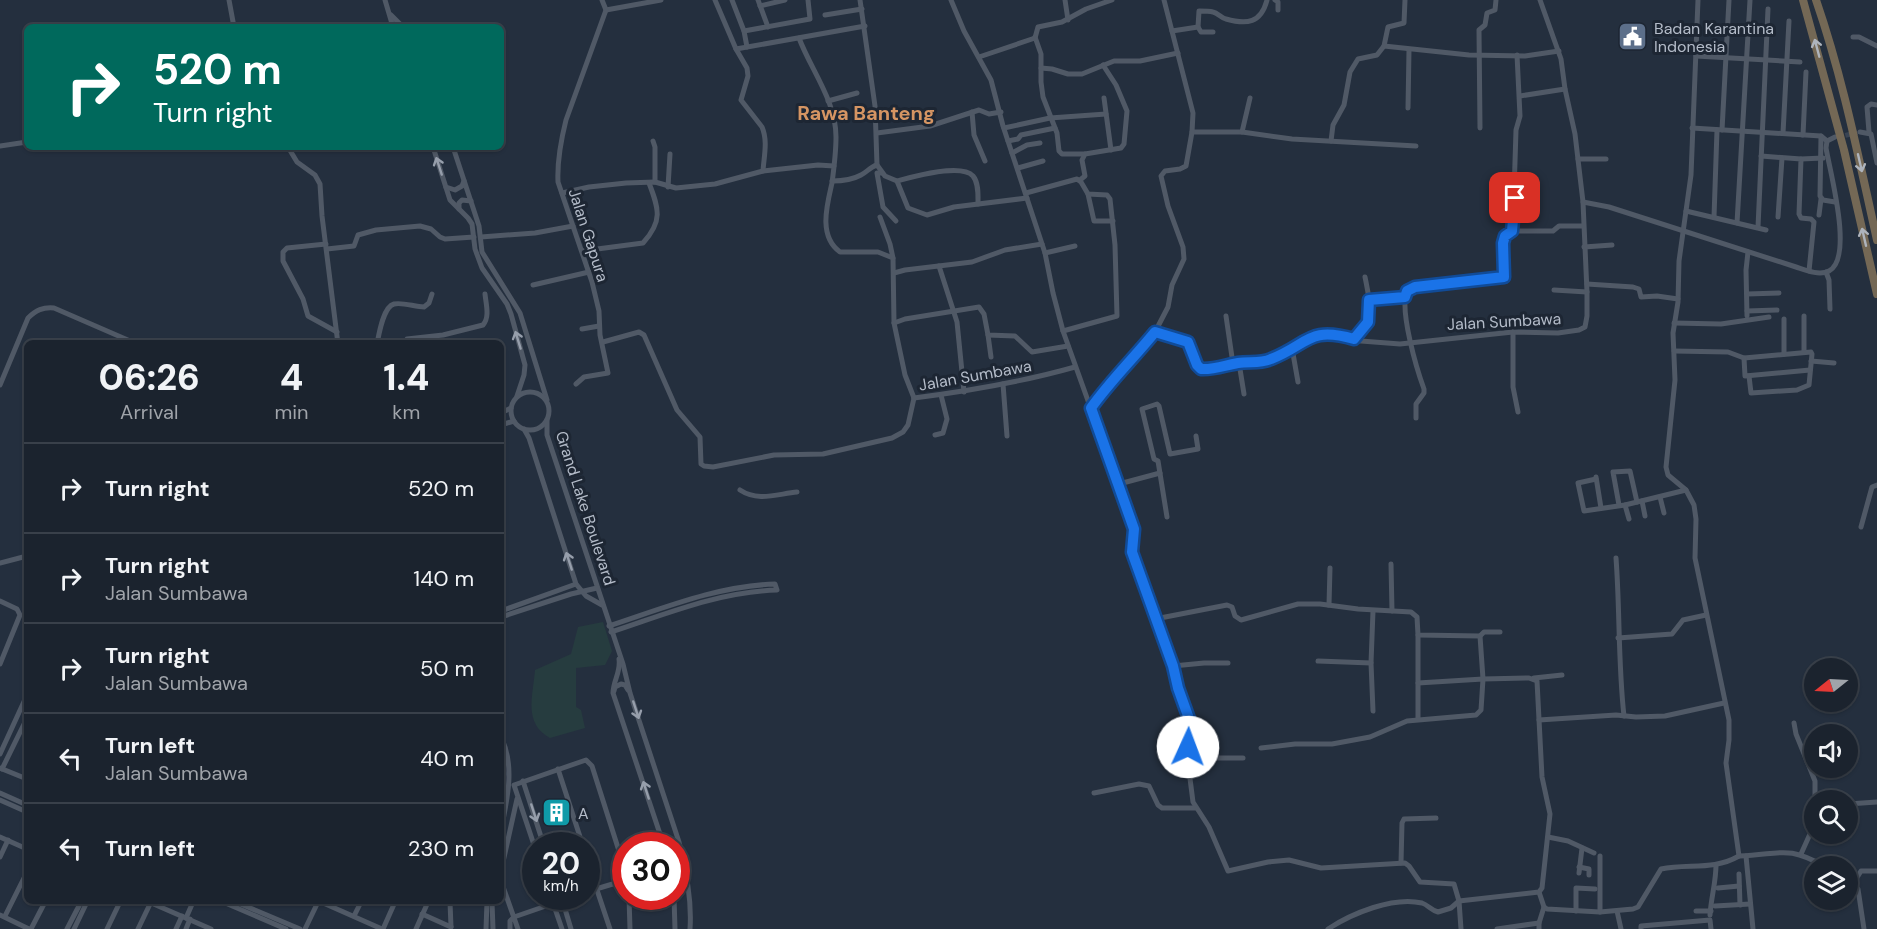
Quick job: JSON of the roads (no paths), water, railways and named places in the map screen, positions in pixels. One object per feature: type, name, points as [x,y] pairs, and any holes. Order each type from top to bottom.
[{"type":"highway","points":[[1803,0],[1844,150],[1877,294]]},
{"type":"highway","points":[[1816,0],[1825,25],[1856,145],[1877,240]]},
{"type":"street","points":[[229,0],[233,24]]},
{"type":"street","points":[[385,0],[392,24]]},
{"type":"street","points":[[602,0],[606,10],[661,0]]},
{"type":"street","points":[[715,0],[736,49],[747,68],[748,76],[741,100],[764,132],[766,143],[763,171]]},
{"type":"street","points":[[732,0],[744,31],[747,47]]},
{"type":"street","points":[[768,27],[759,3],[784,0]]},
{"type":"street","points":[[744,31],[810,19],[808,0]]},
{"type":"street","points":[[860,0],[877,133],[883,207],[896,221]]},
{"type":"street","points":[[951,0],[991,80],[1008,141],[1046,253],[1063,331],[1119,484],[1134,531],[1131,549],[1173,666],[1193,731],[1187,758],[1195,808],[1209,827],[1228,871],[1283,860],[1326,868],[1401,863],[1409,866],[1420,882],[1454,884],[1459,901],[1461,929]]},
{"type":"street","points":[[1065,0],[1068,20]]},
{"type":"street","points":[[1103,65],[1116,85],[1128,114],[1124,144],[1121,148],[1085,154],[1060,153],[1055,128],[1042,88],[1041,54],[1035,37],[1038,27],[1068,20],[1086,9],[1112,0]]},
{"type":"street","points":[[1091,408],[1108,384],[1137,355],[1155,332],[1168,307],[1172,285],[1185,256],[1161,176],[1165,171],[1186,166],[1193,113],[1164,0]]},
{"type":"street","points":[[1213,32],[1201,32],[1198,27],[1198,11],[1216,13],[1236,22],[1250,22],[1262,14],[1267,0]]},
{"type":"street","points":[[1275,0],[1278,2],[1278,10]]},
{"type":"street","points":[[1331,141],[1334,125],[1344,105],[1353,66],[1358,59],[1377,56],[1384,46],[1388,27],[1404,23],[1405,0]]},
{"type":"street","points":[[1480,128],[1479,30],[1485,25],[1487,13],[1496,10],[1496,0]]},
{"type":"street","name":"Jalan Sumbawa","points":[[1155,332],[1188,342],[1197,365],[1201,369],[1266,361],[1319,334],[1393,344],[1513,332],[1558,333],[1583,329],[1587,324],[1587,284],[1583,202],[1574,125],[1564,89],[1559,51],[1540,0]]},
{"type":"street","points":[[1698,0],[1691,175],[1679,261],[1678,299],[1674,323],[1675,380],[1666,468],[1668,475],[1686,490],[1694,505],[1695,558],[1730,729],[1726,763],[1743,856],[1753,929]]},
{"type":"street","points":[[1714,217],[1729,0]]},
{"type":"street","points":[[1737,223],[1750,0]]},
{"type":"street","points":[[387,8],[393,19],[399,24]]},
{"type":"street","points":[[825,15],[862,9]]},
{"type":"street","points":[[1758,227],[1768,9]]},
{"type":"street","name":"Jalan Gapura","points":[[576,384],[584,377],[608,374],[599,311],[589,272],[558,182],[557,171],[562,136],[606,10]]},
{"type":"street","points":[[1783,133],[1789,21]]},
{"type":"street","points":[[736,49],[864,26]]},
{"type":"street","points":[[1172,32],[1198,27]]},
{"type":"street","points":[[978,57],[1035,37]]},
{"type":"street","points":[[1853,37],[1859,37],[1877,46]]},
{"type":"street","points":[[799,38],[828,101],[836,135],[832,182],[825,218],[826,227],[837,250],[851,253],[878,252],[893,258]]},
{"type":"street","points":[[1384,46],[1479,55],[1517,55],[1559,51]]},
{"type":"street","points":[[1408,108],[1409,50]]},
{"type":"street","points":[[1041,68],[1068,74],[1082,74],[1114,62],[1140,61],[1178,53]]},
{"type":"street","points":[[1512,231],[1515,207],[1516,130],[1521,116],[1517,55]]},
{"type":"street","points":[[1696,56],[1800,62]]},
{"type":"street","points":[[1803,135],[1806,72]]},
{"type":"street","points":[[1520,96],[1564,89]]},
{"type":"street","points":[[828,101],[857,93]]},
{"type":"street","points":[[1104,98],[1111,150]]},
{"type":"street","points":[[1242,132],[1250,98]]},
{"type":"street","points":[[1877,105],[1871,104],[1868,107],[1869,132],[1876,150],[1877,163]]},
{"type":"street","points":[[877,133],[930,126],[972,112],[983,111],[988,114],[1001,112]]},
{"type":"street","points":[[972,112],[974,135],[985,161]]},
{"type":"street","points":[[1004,128],[1050,118],[1106,114]]},
{"type":"street","points":[[1008,141],[1018,139],[1020,135],[1055,128]]},
{"type":"street","points":[[1583,202],[1610,207],[1809,271],[1826,272],[1836,264],[1840,247],[1827,141],[1821,136],[1692,128]]},
{"type":"street","points":[[1192,132],[1242,132],[1292,139],[1416,146]]},
{"type":"street","points":[[1860,132],[1869,132]]},
{"type":"street","points":[[1819,215],[1821,136]]},
{"type":"street","points":[[1827,141],[1835,137]]},
{"type":"street","points":[[582,251],[643,243],[655,226],[659,213],[652,183],[653,141]]},
{"type":"street","points":[[0,146],[24,142]]},
{"type":"street","points":[[1012,153],[1040,143]]},
{"type":"street","points":[[290,150],[297,162],[315,175],[321,184],[338,340]]},
{"type":"street","points":[[434,150],[450,200],[472,224],[467,232],[474,237],[485,260],[520,313],[549,406],[548,420],[538,429],[524,429],[514,421],[511,408]]},
{"type":"street","points":[[454,150],[479,226],[474,237],[475,249],[482,268],[507,304],[523,356],[524,375],[517,396],[511,408],[504,412]]},
{"type":"street","points":[[668,187],[670,154]]},
{"type":"street","points":[[897,181],[905,203],[913,211],[927,215],[954,207],[1027,196],[1071,180],[1080,180],[1085,176],[1082,160],[1085,154]]},
{"type":"street","points":[[1761,156],[1801,159],[1828,158]]},
{"type":"street","points":[[1778,217],[1782,158]]},
{"type":"street","points":[[1578,159],[1606,159]]},
{"type":"street","points":[[1801,159],[1799,214],[1801,218],[1811,219],[1814,222],[1809,271]]},
{"type":"street","points":[[1018,168],[1043,161]]},
{"type":"street","points":[[562,193],[606,185],[652,183],[668,187],[715,184],[763,171],[818,165],[834,166]]},
{"type":"street","points":[[832,182],[851,179],[872,166],[878,165]]},
{"type":"street","points":[[863,173],[880,173],[897,181],[947,171],[968,173],[976,182],[978,204]]},
{"type":"street","points":[[1080,180],[1088,194],[1094,221],[1113,221]]},
{"type":"street","points":[[446,187],[455,190],[462,186],[464,181]]},
{"type":"street","points":[[1063,331],[1117,316],[1113,221],[1109,196],[1088,194]]},
{"type":"street","points":[[1821,199],[1835,202]]},
{"type":"street","points":[[459,209],[459,203],[462,200],[471,201]]},
{"type":"street","points":[[1686,211],[1766,230]]},
{"type":"street","points":[[880,217],[888,235],[893,258],[894,323],[905,375],[914,398]]},
{"type":"street","points":[[337,332],[308,316],[303,299],[283,261],[283,252],[287,248],[354,246],[358,235],[376,230],[420,226],[431,229],[445,239],[535,233],[573,226]]},
{"type":"street","points":[[1416,418],[1416,404],[1424,393],[1424,389],[1411,342],[1405,297],[1407,291],[1415,287],[1504,277],[1504,237],[1512,231],[1553,231],[1559,226],[1583,226]]},
{"type":"street","points":[[894,273],[972,262],[1005,250],[1042,244]]},
{"type":"street","points":[[1584,247],[1612,245]]},
{"type":"street","points":[[1046,253],[1075,246]]},
{"type":"street","points":[[1748,252],[1747,314],[1777,310]]},
{"type":"street","points":[[939,266],[957,322],[964,392]]},
{"type":"street","points":[[533,285],[589,272]]},
{"type":"street","points":[[1826,272],[1829,280],[1830,309]]},
{"type":"street","points":[[1354,339],[1368,322],[1369,300],[1365,277]]},
{"type":"street","points":[[1587,284],[1633,287],[1639,289],[1641,297],[1657,296],[1678,299]]},
{"type":"street","points":[[1554,290],[1587,292]]},
{"type":"street","points":[[1747,294],[1779,293]]},
{"type":"street","points":[[378,340],[389,306],[402,304],[424,307],[429,303],[432,294]]},
{"type":"street","points":[[406,340],[443,335],[483,325],[487,314],[485,294]]},
{"type":"street","points":[[1369,300],[1405,297]]},
{"type":"street","points":[[0,385],[28,318],[43,308],[54,308],[128,340]]},
{"type":"street","points":[[894,323],[905,319],[981,308],[991,357]]},
{"type":"street","points":[[1226,316],[1244,394]]},
{"type":"street","points":[[1804,316],[1804,352]]},
{"type":"street","points":[[1674,323],[1721,324],[1769,317]]},
{"type":"street","points":[[1784,319],[1784,354]]},
{"type":"street","points":[[582,329],[600,326]]},
{"type":"street","name":"Jalan Sumbawa","points":[[603,342],[639,332],[648,339],[677,410],[700,437],[700,457],[704,466],[713,467],[774,455],[823,454],[892,438],[903,432],[908,425],[914,398],[964,392],[1075,367]]},
{"type":"street","points":[[1513,332],[1513,387],[1518,412]]},
{"type":"street","points":[[988,335],[1015,336],[1032,352],[1068,346]]},
{"type":"street","points":[[1292,348],[1298,382]]},
{"type":"street","points":[[1674,351],[1728,352],[1744,358],[1811,352],[1809,385],[1797,390],[1750,393],[1749,376]]},
{"type":"street","points":[[1744,358],[1745,376],[1810,370]]},
{"type":"street","points":[[1811,361],[1834,363]]},
{"type":"street","points":[[1003,384],[1007,436]]},
{"type":"street","points":[[517,396],[529,391],[536,392],[547,400]]},
{"type":"street","points":[[935,435],[943,433],[947,424],[941,395]]},
{"type":"street","points":[[1158,461],[1154,459],[1143,407],[1157,404],[1159,406],[1170,454]]},
{"type":"street","name":"Grand Lake Boulevard","points":[[548,420],[547,435],[618,655],[620,670],[613,693]]},
{"type":"street","points":[[504,424],[514,421]]},
{"type":"street","name":"Grand Lake Boulevard","points":[[524,429],[529,438],[576,584],[581,593],[602,605]]},
{"type":"street","points":[[1167,517],[1158,461],[1160,456],[1198,448],[1196,436]]},
{"type":"street","points":[[1629,519],[1622,505],[1613,472],[1630,471],[1645,516]]},
{"type":"street","points":[[1119,484],[1160,473]]},
{"type":"street","points":[[1601,508],[1596,477],[1578,483],[1584,511],[1622,505],[1686,490]]},
{"type":"street","points":[[1861,527],[1872,487],[1877,485]]},
{"type":"street","points":[[740,490],[748,495],[763,497],[797,492]]},
{"type":"street","points":[[1660,497],[1664,513]]},
{"type":"street","points":[[0,563],[24,557]]},
{"type":"street","points":[[1616,558],[1618,638],[1624,716]]},
{"type":"street","points":[[1391,564],[1392,611]]},
{"type":"street","points":[[1329,605],[1330,568]]},
{"type":"street","points":[[504,616],[576,584]]},
{"type":"street","points":[[610,629],[683,604],[751,585],[776,587]]},
{"type":"street","points":[[504,610],[597,588]]},
{"type":"street","points":[[0,601],[17,609],[20,615],[0,664]]},
{"type":"street","points":[[1155,619],[1227,605],[1232,607],[1235,616],[1241,620],[1292,605],[1329,605],[1411,612],[1416,615],[1418,635],[1418,720]]},
{"type":"street","points":[[1373,610],[1371,663],[1373,711]]},
{"type":"street","points":[[1618,638],[1672,634],[1684,619],[1706,615]]},
{"type":"street","points":[[1418,635],[1480,636],[1484,632],[1500,632]]},
{"type":"street","points":[[1261,748],[1341,742],[1370,737],[1403,722],[1479,714],[1482,705],[1483,679],[1480,636]]},
{"type":"street","name":"Grand Lake Boulevard","points":[[618,655],[623,664],[630,693],[683,858],[690,900],[690,929]]},
{"type":"street","points":[[1318,661],[1371,663]]},
{"type":"street","points":[[1173,666],[1228,663]]},
{"type":"street","points":[[1418,683],[1563,675]]},
{"type":"street","points":[[1497,929],[1539,926],[1544,908],[1539,892],[1542,888],[1550,808],[1542,777],[1538,684],[1533,678]]},
{"type":"street","points":[[630,693],[625,685],[621,684],[615,687],[613,693],[659,832]]},
{"type":"street","points":[[0,754],[24,702]]},
{"type":"street","points":[[1539,720],[1665,716],[1724,703]]},
{"type":"street","points":[[1794,723],[1796,734],[1815,781],[1815,790]]},
{"type":"street","points":[[24,724],[1,768],[24,778]]},
{"type":"street","points":[[504,743],[506,747],[507,800],[504,815]]},
{"type":"street","points":[[1187,758],[1243,758]]},
{"type":"street","points":[[529,832],[514,785],[583,760],[590,762],[613,832]]},
{"type":"street","points":[[558,769],[578,832]]},
{"type":"street","points":[[523,780],[540,832]]},
{"type":"street","points":[[1094,793],[1139,784],[1149,786],[1158,805],[1164,809],[1195,808]]},
{"type":"street","points":[[0,793],[24,804]]},
{"type":"street","points":[[504,856],[517,798]]},
{"type":"street","points":[[0,800],[24,811]]},
{"type":"street","points":[[1858,803],[1877,802]]},
{"type":"street","points":[[1401,863],[1404,819],[1436,818]]},
{"type":"street","points":[[1549,834],[1597,854],[1600,912]]},
{"type":"street","points":[[0,837],[24,848]]},
{"type":"street","points":[[0,857],[8,840]]},
{"type":"street","points":[[1801,854],[1806,844]]},
{"type":"street","points":[[1582,848],[1579,870],[1589,869],[1589,875]]},
{"type":"street","points":[[1544,908],[1600,912],[1638,907],[1661,869],[1716,865],[1743,856],[1783,851],[1805,856]]},
{"type":"street","points":[[1712,911],[1716,865]]},
{"type":"street","points":[[1858,874],[1861,871],[1877,871]]},
{"type":"street","points":[[1739,874],[1740,904]]},
{"type":"street","points":[[24,877],[2,915],[31,929],[44,904]]},
{"type":"street","points":[[1718,888],[1739,886]]},
{"type":"street","points":[[1576,911],[1575,888],[1594,889]]},
{"type":"street","points":[[504,889],[518,929]]},
{"type":"street","points":[[1858,891],[1864,929]]},
{"type":"street","points":[[1328,929],[1359,912],[1384,905],[1422,903],[1438,912],[1451,908],[1459,901],[1539,892]]},
{"type":"street","points":[[600,898],[610,929]]},
{"type":"street","points":[[71,927],[80,904]]},
{"type":"street","points":[[71,927],[86,904]]},
{"type":"street","points":[[107,929],[119,904]]},
{"type":"street","points":[[138,929],[149,904]]},
{"type":"street","points":[[154,904],[211,929]]},
{"type":"street","points":[[176,929],[186,918],[192,904]]},
{"type":"street","points":[[228,904],[286,929]]},
{"type":"street","points":[[241,904],[300,929]]},
{"type":"street","points":[[305,929],[322,904]]},
{"type":"street","points":[[327,904],[382,929],[394,904]]},
{"type":"street","points":[[354,916],[360,904]]},
{"type":"street","points":[[417,929],[427,904]]},
{"type":"street","points":[[422,914],[451,928],[450,904]]},
{"type":"street","points":[[486,929],[487,904]]},
{"type":"street","points":[[492,904],[493,929]]},
{"type":"street","points":[[1696,911],[1712,911],[1740,904],[1750,904]]},
{"type":"street","points":[[510,929],[510,921],[514,917],[530,910]]},
{"type":"street","points":[[555,910],[562,929]]},
{"type":"street","points":[[565,910],[571,929]]},
{"type":"street","points":[[629,910],[630,929]]},
{"type":"street","points":[[674,910],[675,929]]},
{"type":"street","points":[[1617,911],[1621,929]]},
{"type":"street","points":[[186,918],[186,929]]},
{"type":"street","points":[[1641,929],[1641,926],[1710,920],[1711,929]]},
{"type":"tunnel","points":[[1838,137],[1860,132]]},
{"type":"place","name":"Badan Karantina Indonesia","points":[[1633,37]]},
{"type":"place","name":"A","points":[[557,813]]},
{"type":"district","name":"Rawa Banteng","points":[[866,113]]}]
